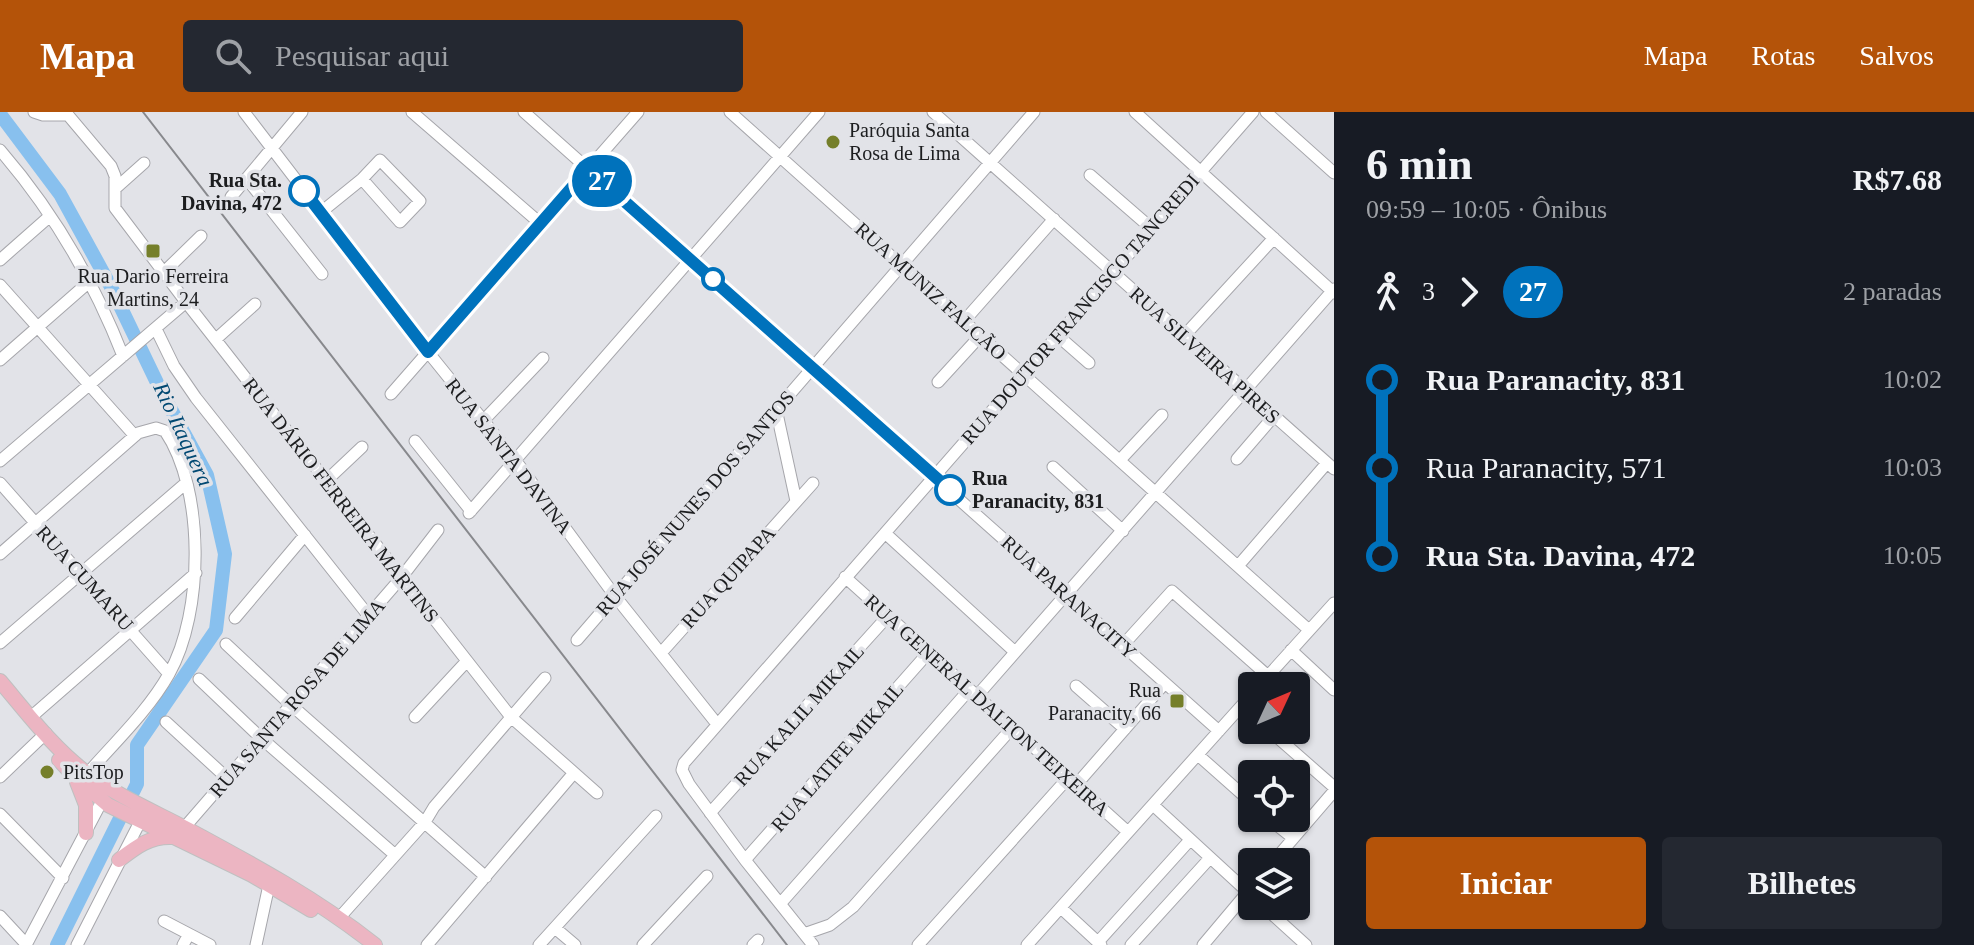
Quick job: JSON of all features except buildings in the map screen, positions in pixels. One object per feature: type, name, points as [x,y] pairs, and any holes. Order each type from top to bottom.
[{"type":"main road","points":[[0,681],[43,736]]},
{"type":"main road","points":[[0,693],[81,776],[111,797],[290,885],[340,917],[375,945]]},
{"type":"main road","points":[[81,776],[86,805],[86,833]]},
{"type":"main road","points":[[119,860],[147,840],[181,833],[332,923],[360,945]]},
{"type":"street","name":"RUA DÁRIO FERREIRA MARTINS","points":[[34,112],[68,115],[111,166],[115,176],[115,208],[186,302],[511,717],[597,793]]},
{"type":"street","name":"RUA SANTA DAVINA","points":[[244,112],[428,352],[516,461],[615,596],[717,724]]},
{"type":"street","points":[[231,197],[302,112]]},
{"type":"street","points":[[412,112],[541,224]]},
{"type":"street","name":"RUA PARANACITY","points":[[524,112],[1219,731]]},
{"type":"street","points":[[391,394],[638,112]]},
{"type":"street","name":"RUA MUNIZ FALCÃO","points":[[730,112],[1309,630]]},
{"type":"street","points":[[415,441],[470,512],[819,112]]},
{"type":"street","name":"RUA SILVEIRA PIRES","points":[[933,112],[1331,466]]},
{"type":"street","name":"RUA JOSÉ NUNES DOS SANTOS","points":[[577,640],[1034,112]]},
{"type":"street","points":[[780,904],[1067,595],[1333,291],[1135,112]]},
{"type":"street","name":"RUA DOUTOR FRANCISCO TANCREDI","points":[[710,813],[682,770],[688,757],[1253,112]]},
{"type":"street","points":[[1266,112],[1334,173]]},
{"type":"street","points":[[1,153],[50,216],[126,354]]},
{"type":"street","points":[[320,213],[379,161],[384,161],[420,199],[402,222],[362,179]]},
{"type":"street","points":[[116,188],[144,163]]},
{"type":"street","points":[[1090,175],[1151,228]]},
{"type":"street","points":[[247,179],[322,274]]},
{"type":"street","points":[[0,260],[50,216]]},
{"type":"street","points":[[965,320],[1054,219]]},
{"type":"street","points":[[164,272],[201,236]]},
{"type":"street","points":[[1184,336],[1274,238]]},
{"type":"street","points":[[0,360],[89,282]]},
{"type":"street","points":[[0,285],[135,436]]},
{"type":"street","points":[[0,461],[186,302]]},
{"type":"street","points":[[216,339],[255,304]]},
{"type":"street","points":[[153,331],[182,379],[368,615]]},
{"type":"street","points":[[938,382],[981,335]]},
{"type":"street","points":[[1057,335],[1089,363]]},
{"type":"street","points":[[483,421],[543,358]]},
{"type":"street","points":[[776,409],[796,501]]},
{"type":"street","points":[[1120,460],[1162,415]]},
{"type":"street","points":[[1237,459],[1274,416]]},
{"type":"street","points":[[0,554],[135,436],[156,428],[165,431],[186,483],[194,530],[196,573],[187,626],[169,674],[144,709],[81,776]]},
{"type":"street","points":[[326,481],[362,447]]},
{"type":"street","points":[[1238,566],[1331,466]]},
{"type":"street","points":[[1053,467],[1123,531]]},
{"type":"street","name":"RUA CUMARU","points":[[0,483],[169,674]]},
{"type":"street","points":[[0,643],[186,483]]},
{"type":"street","name":"RUA QUIPAPA","points":[[661,653],[813,483]]},
{"type":"street","name":"RUA SANTA ROSA DE LIMA","points":[[181,833],[401,578],[438,530]]},
{"type":"street","points":[[885,533],[1015,652]]},
{"type":"street","points":[[235,618],[305,535]]},
{"type":"street","points":[[31,717],[196,573]]},
{"type":"street","name":"RUA GENERAL DALTON TEIXEIRA","points":[[845,577],[1128,832]]},
{"type":"street","points":[[1123,645],[1170,591],[1255,672]]},
{"type":"street","points":[[1272,672],[1334,603]]},
{"type":"street","name":"RUA KALIL MIKAIL","points":[[710,813],[887,617]]},
{"type":"street","points":[[226,644],[486,877]]},
{"type":"street","points":[[1291,650],[1334,690]]},
{"type":"street","name":"RUA LATIFE MIKAIL","points":[[745,860],[928,653]]},
{"type":"street","points":[[415,717],[466,662]]},
{"type":"street","points":[[340,917],[425,822],[434,807],[545,678]]},
{"type":"street","points":[[199,679],[261,738],[394,854]]},
{"type":"street","points":[[918,945],[1125,729],[1165,683]]},
{"type":"street","points":[[1076,686],[1125,729]]},
{"type":"street","points":[[1027,945],[1238,710]]},
{"type":"street","points":[[166,722],[228,779]]},
{"type":"street","points":[[804,934],[830,925],[853,907],[1012,728]]},
{"type":"street","points":[[0,777],[43,736]]},
{"type":"street","points":[[1284,744],[1334,789],[1285,848]]},
{"type":"street","points":[[1198,755],[1238,791]]},
{"type":"street","points":[[427,945],[573,774]]},
{"type":"street","points":[[0,916],[29,945],[35,927],[86,833],[111,797]]},
{"type":"street","points":[[1153,805],[1238,881]]},
{"type":"street","points":[[77,945],[139,813]]},
{"type":"street","points":[[710,813],[813,945]]},
{"type":"street","points":[[0,814],[63,878]]},
{"type":"street","points":[[539,945],[656,816]]},
{"type":"street","points":[[1286,832],[1293,838]]},
{"type":"street","points":[[1061,908],[1099,944],[1190,840]]},
{"type":"street","points":[[1131,945],[1210,858]]},
{"type":"street","points":[[643,945],[707,876]]},
{"type":"street","points":[[256,945],[269,885]]},
{"type":"street","points":[[1203,945],[1238,906]]},
{"type":"street","points":[[1278,920],[1306,945]]},
{"type":"street","points":[[164,921],[186,940],[210,945]]},
{"type":"street","points":[[555,928],[575,945]]},
{"type":"waterway","name":"Rio Itaquera","points":[[0,114],[60,194],[111,287],[161,391],[207,475],[225,554],[216,630],[137,745],[137,784],[57,945]]},
{"type":"railway","points":[[143,112],[787,945]]},
{"type":"bus line","name":"27","points":[[304,191],[428,352],[588,169],[950,490]]},
{"type":"place","name":"Paróquia Santa Rosa de Lima","points":[[833,142]]},
{"type":"place","name":"Rua Sta. Davina, 472","points":[[304,191]]},
{"type":"place","name":"Rua Dario Ferreira Martins, 24","points":[[153,251]]},
{"type":"place","name":"Rua Paranacity, 831","points":[[950,490]]},
{"type":"place","name":"Rua Paranacity, 66","points":[[1177,701]]},
{"type":"place","name":"PitsTop","points":[[47,772]]}]
